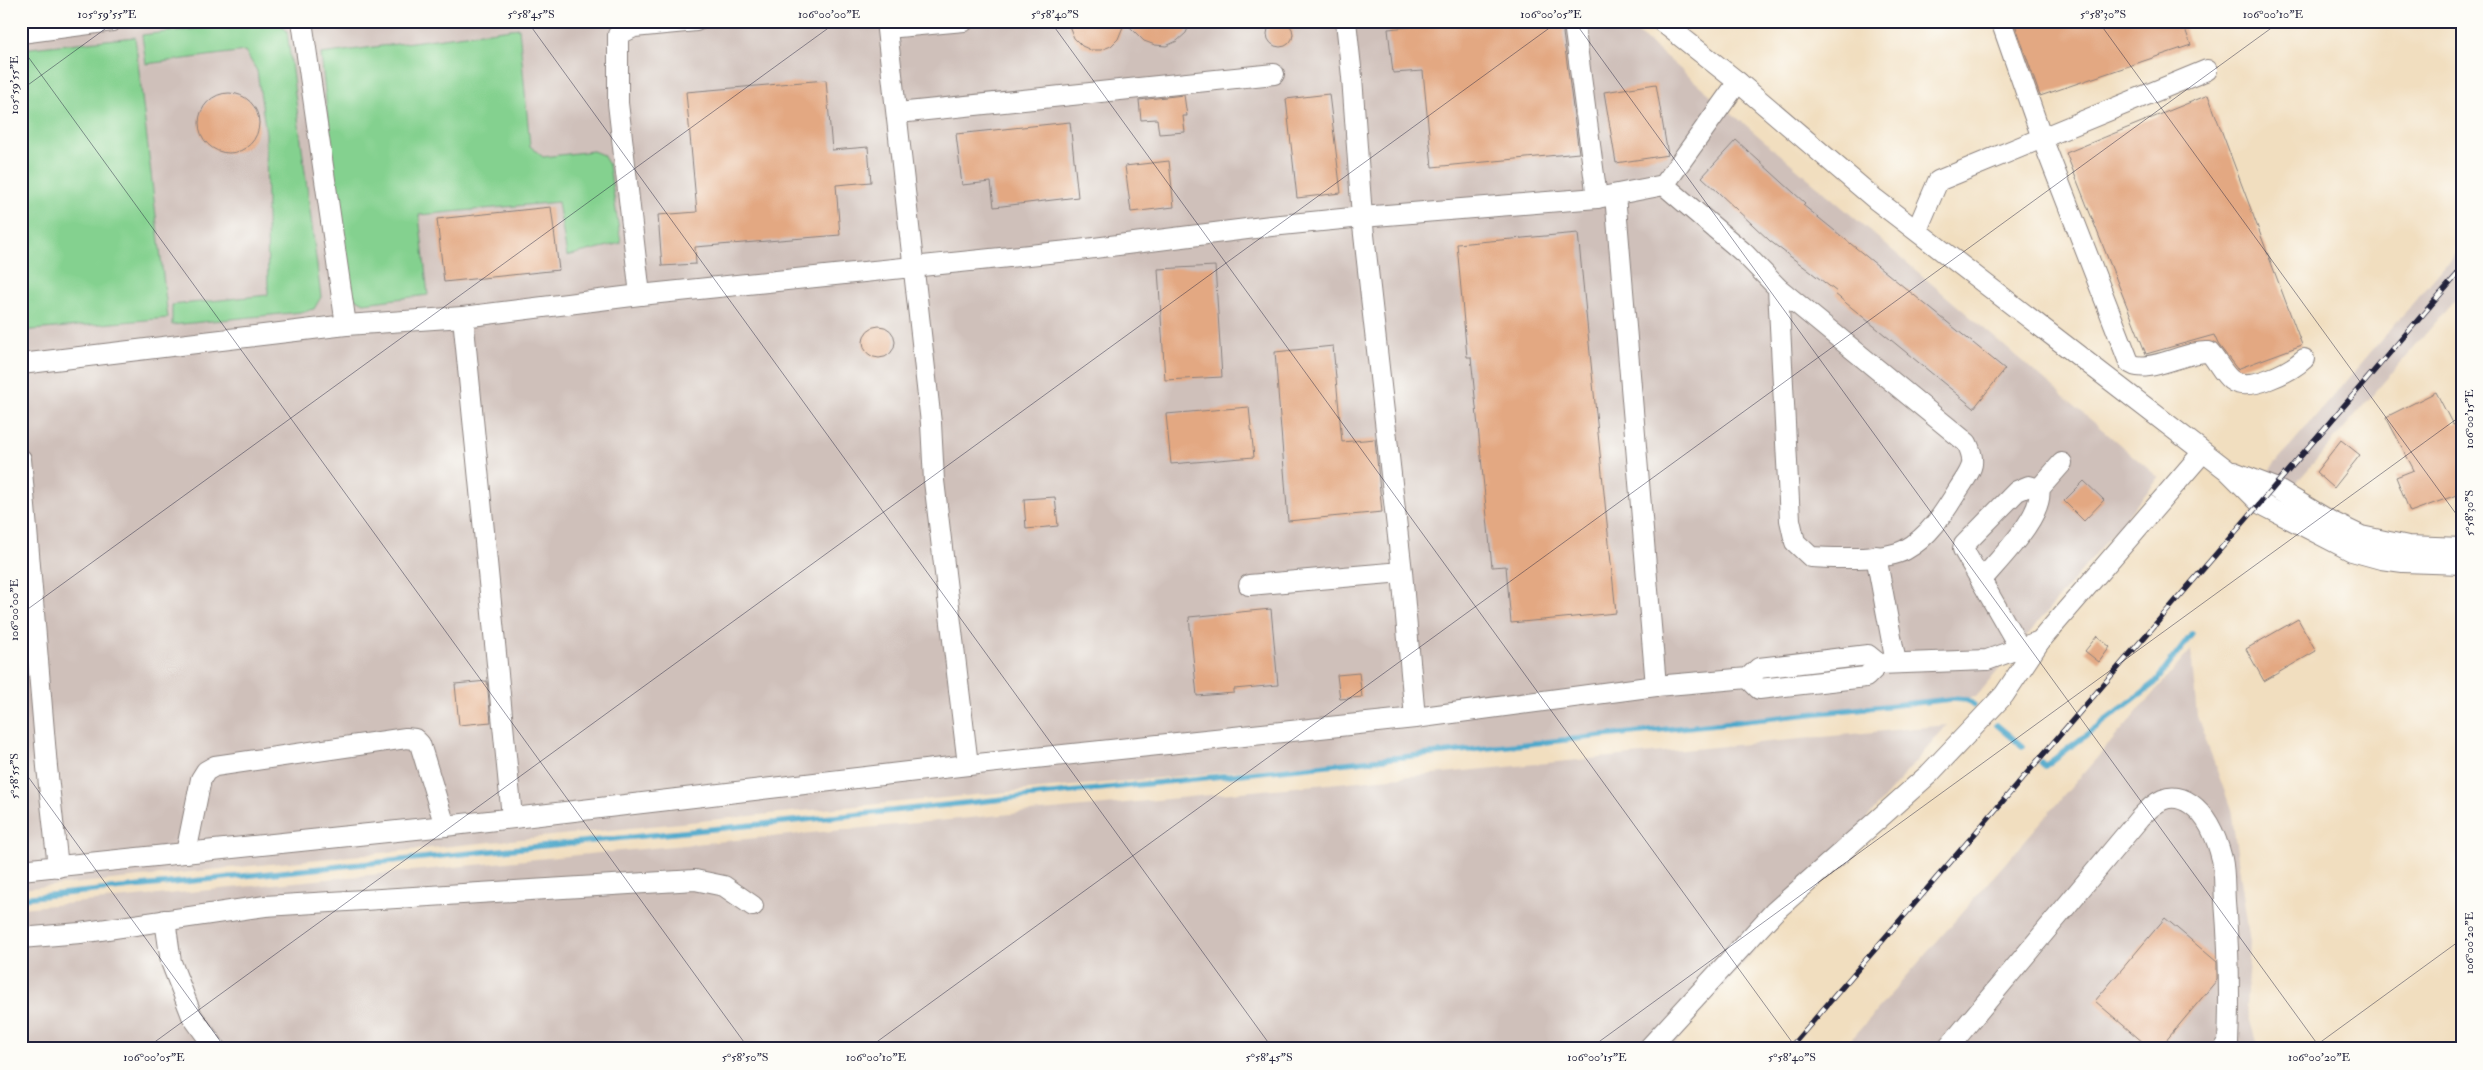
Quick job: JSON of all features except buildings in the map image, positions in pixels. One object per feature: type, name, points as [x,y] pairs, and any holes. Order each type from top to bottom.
[{"type":"street","points":[[21,33],[112,21]]},
{"type":"street","points":[[302,21],[346,325]]},
{"type":"street","points":[[640,295],[618,103],[618,35],[634,27],[696,21]]},
{"type":"street","points":[[964,21],[887,25],[931,424],[934,481],[944,547],[968,765]]},
{"type":"street","points":[[1346,21],[1362,217],[1402,572],[1415,718]]},
{"type":"street","points":[[1661,21],[1738,82],[1875,199],[2227,470],[2261,504],[2352,551],[2381,559],[2403,562],[2462,564]]},
{"type":"street","points":[[2001,21],[2037,140],[2129,362],[2134,366],[2146,368],[2190,353],[2209,352],[2218,360],[2227,376],[2233,382],[2241,384],[2254,383],[2282,374],[2304,359]]},
{"type":"street","points":[[1575,31],[1606,197],[1656,686]]},
{"type":"street","points":[[1917,230],[1938,181],[2207,70]]},
{"type":"street","points":[[898,113],[1274,74]]},
{"type":"street","points":[[21,364],[346,325],[463,317],[640,295],[913,268],[1362,217],[1606,197],[1664,185],[1738,82]]},
{"type":"street","points":[[1664,185],[1744,253],[1778,288],[1967,443],[1973,455],[1973,466],[1940,518],[1928,532],[1904,551],[1864,558],[1811,557],[1795,542],[1790,520],[1778,288]]},
{"type":"street","points":[[463,317],[512,817]]},
{"type":"street","points":[[1648,1049],[1774,912],[1929,774],[2004,695],[2023,655],[2040,641],[2203,452]]},
{"type":"street","points":[[21,459],[46,767],[58,867]]},
{"type":"street","points":[[1981,581],[2035,514],[2040,500],[2039,488],[2062,463]]},
{"type":"street","points":[[2227,470],[2273,487],[2330,522],[2361,536],[2408,546],[2462,548]]},
{"type":"street","points":[[2023,655],[1964,553],[1964,545],[2017,491],[2029,486],[2039,488]]},
{"type":"street","points":[[1876,556],[1888,663]]},
{"type":"street","points":[[1249,584],[1402,572]]},
{"type":"street","points":[[21,870],[445,826],[968,765],[1415,718],[1656,686],[1748,678],[1759,689],[1866,677],[1888,663],[1987,660],[2023,655]]},
{"type":"street","points":[[186,853],[201,780],[206,771],[215,766],[406,738],[414,739],[420,744],[445,826]]},
{"type":"street","points":[[1947,1049],[2139,819],[2154,803],[2168,798],[2182,798],[2198,809],[2209,823],[2222,860],[2230,989],[2228,1043],[2224,1049]]},
{"type":"street","points":[[21,938],[265,906],[695,880],[724,886],[753,906]]},
{"type":"street","points":[[165,920],[171,962],[192,1016],[216,1049]]},
{"type":"shaded area","points":[[21,21],[1624,21],[2159,478],[1976,697],[1407,755],[770,814],[21,889]]},
{"type":"shaded area","points":[[2462,246],[2462,292],[2290,490],[2265,475]]},
{"type":"shaded area","points":[[2191,650],[2197,716],[2231,809],[2250,943],[2246,1006],[2258,1049],[1843,1049]]},
{"type":"shaded area","points":[[1947,725],[1670,1049],[21,1049],[21,908]]},
{"type":"green space","points":[[260,21],[278,21],[287,31],[321,297],[314,309],[301,312],[172,325],[172,305],[268,295],[266,133],[257,71],[245,51],[146,64],[142,35]]},
{"type":"green space","points":[[519,28],[530,146],[543,157],[593,151],[603,155],[609,165],[621,243],[567,256],[558,202],[419,215],[428,295],[364,303],[353,297],[345,283],[321,54]]},
{"type":"green space","points":[[135,37],[168,318],[21,331],[21,49]]},
{"type":"waterway","points":[[2041,762],[2045,766],[2155,683],[2192,634]]},
{"type":"waterway","points":[[21,898],[853,815],[1952,699],[1967,700],[1974,705]]},
{"type":"waterway","points":[[1997,725],[2022,746]]},
{"type":"railway","points":[[1789,1049],[2462,269]]}]
